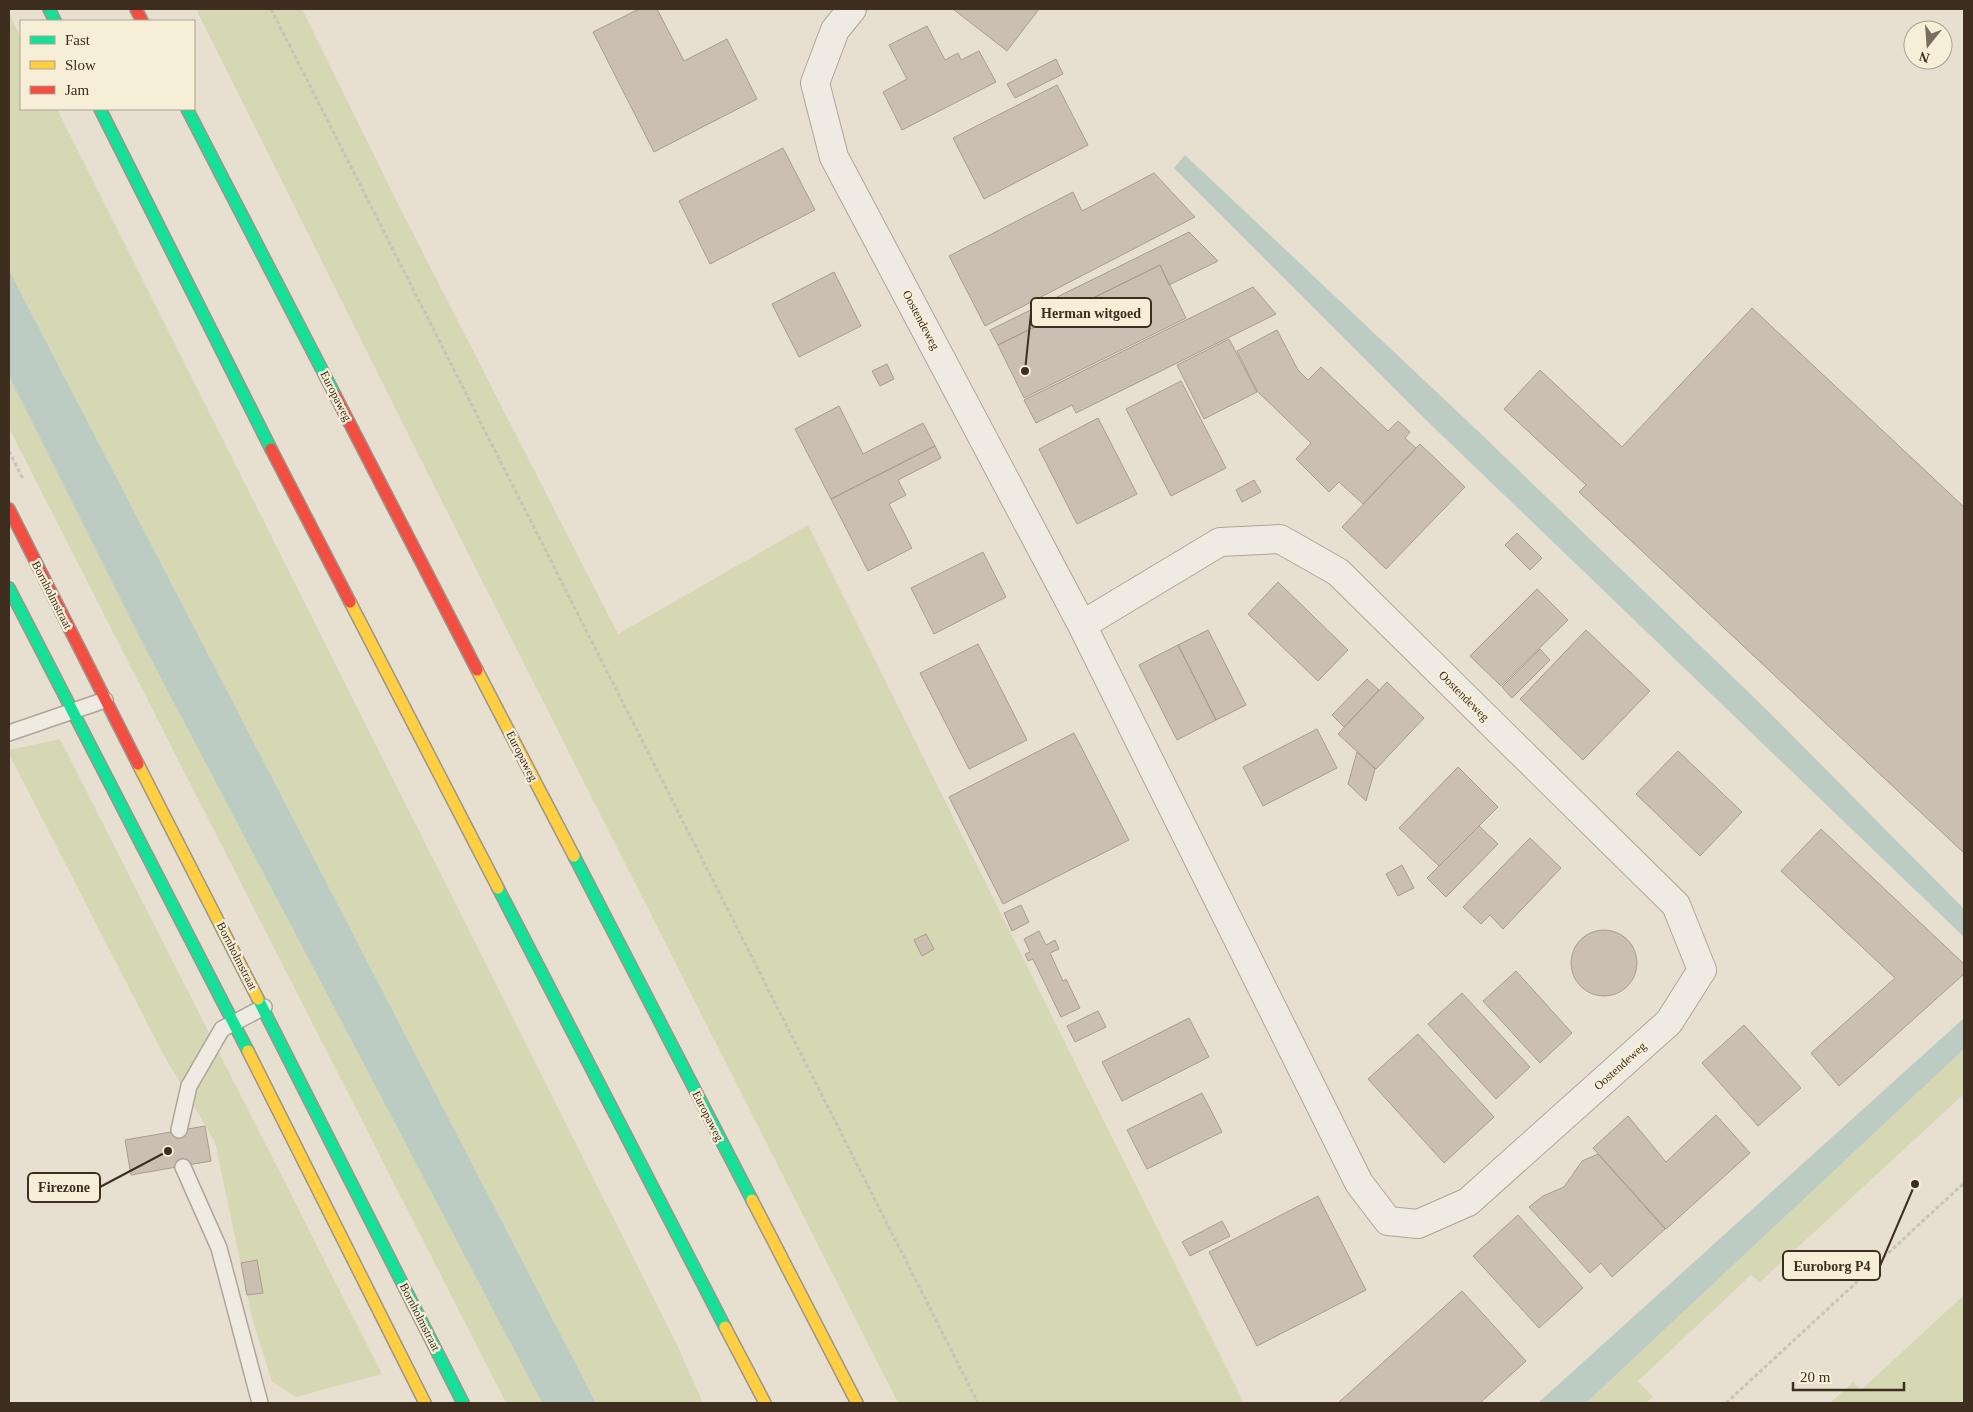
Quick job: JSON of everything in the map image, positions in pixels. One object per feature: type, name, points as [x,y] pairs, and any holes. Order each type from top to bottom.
[{"type":"main road","points":[[49,9],[55,20]]},
{"type":"main road","points":[[101,110],[266,439],[765,1403]]},
{"type":"main road","name":"Europaweg","points":[[188,110],[857,1403]]},
{"type":"main road","name":"Bornholmstraat","points":[[9,509],[105,700],[264,1007],[463,1403]]},
{"type":"main road","points":[[9,588],[234,1023],[425,1403]]},
{"type":"street","name":"Oostendeweg","points":[[852,9],[835,30],[815,83],[834,157],[1082,625],[1359,1183],[1388,1221],[1418,1224],[1468,1202],[1669,1022],[1702,970],[1676,905],[1338,572],[1280,539],[1220,542],[1082,625]]},
{"type":"lane","points":[[9,733],[72,713],[105,700]]},
{"type":"lane","points":[[179,1130],[189,1086],[222,1029],[264,1007]]},
{"type":"lane","points":[[183,1167],[219,1248],[260,1403]]},
{"type":"path","points":[[271,9],[978,1403]]},
{"type":"path","points":[[1726,1403],[1964,1183]]},
{"type":"green space","points":[[196,9],[302,9],[399,206],[618,634],[808,525],[1244,1403],[898,1403],[420,458]]},
{"type":"green space","points":[[9,13],[20,36],[20,110],[58,110],[679,1349],[703,1403],[596,1403],[9,270]]},
{"type":"green space","points":[[9,376],[143,644],[542,1403],[506,1403],[9,428]]},
{"type":"green space","points":[[60,739],[382,1374],[296,1397],[272,1382],[252,1318],[215,1142],[162,1052],[9,754],[9,750]]},
{"type":"green space","points":[[1964,1049],[1964,1094],[1760,1282],[1751,1275],[1638,1381],[1653,1397],[1646,1403],[1586,1403]]},
{"type":"green space","points":[[1964,1295],[1964,1403],[1830,1403],[1853,1382],[1861,1390]]},
{"type":"shaded area","points":[[1185,155],[1479,432],[1769,712],[1964,909],[1964,937],[1424,418],[1174,168]]},
{"type":"shaded area","points":[[9,270],[596,1403],[542,1403],[143,644],[9,376]]},
{"type":"shaded area","points":[[1964,1018],[1964,1049],[1586,1403],[1538,1403]]},
{"type":"building","points":[[639,9],[657,9],[684,61],[727,39],[757,99],[654,152],[593,32]]},
{"type":"building","points":[[953,9],[1039,9],[1007,51]]},
{"type":"building","points":[[927,26],[945,60],[958,53],[961,60],[979,51],[996,82],[902,130],[883,92],[907,79],[889,45]]},
{"type":"building","points":[[1056,59],[1063,74],[1015,98],[1007,84]]},
{"type":"building","points":[[1057,85],[1088,145],[984,199],[953,138]]},
{"type":"building","points":[[783,148],[815,210],[710,264],[679,201]]},
{"type":"building","points":[[1154,173],[1195,217],[985,326],[949,256],[1073,192],[1082,211]]},
{"type":"building","points":[[1189,232],[1218,261],[1169,285],[1160,265],[998,345],[990,330]]},
{"type":"building","points":[[1160,265],[1186,318],[1024,398],[998,345]]},
{"type":"building","points":[[834,272],[861,326],[799,357],[772,304]]},
{"type":"building","points":[[1253,287],[1276,314],[1076,413],[1072,405],[1036,423],[1024,400]]},
{"type":"building","points":[[1752,308],[1964,507],[1964,853],[1579,492],[1586,485],[1504,409],[1540,370],[1622,447]]},
{"type":"building","points":[[1277,330],[1298,370],[1308,380],[1321,367],[1388,431],[1398,421],[1410,432],[1405,438],[1416,448],[1363,504],[1339,482],[1329,492],[1296,459],[1311,443],[1257,391],[1237,351]]},
{"type":"building","points":[[1229,339],[1257,392],[1204,419],[1177,365]]},
{"type":"building","points":[[887,364],[894,379],[880,386],[872,371]]},
{"type":"building","points":[[1181,381],[1226,468],[1171,496],[1126,409]]},
{"type":"building","points":[[839,406],[863,454],[923,423],[935,446],[831,499],[795,429]]},
{"type":"building","points":[[1098,418],[1137,494],[1077,524],[1039,449]]},
{"type":"building","points":[[1420,444],[1465,487],[1386,569],[1342,527]]},
{"type":"building","points":[[935,446],[941,458],[898,480],[906,495],[889,504],[912,548],[868,571],[831,499]]},
{"type":"building","points":[[1254,480],[1261,492],[1242,502],[1236,490]]},
{"type":"building","points":[[1517,533],[1542,558],[1530,570],[1505,545]]},
{"type":"building","points":[[983,552],[1006,597],[934,634],[911,588]]},
{"type":"building","points":[[1278,582],[1348,650],[1318,681],[1248,614]]},
{"type":"building","points":[[1537,589],[1568,620],[1501,686],[1470,656]]},
{"type":"building","points":[[1208,630],[1246,705],[1216,720],[1178,645]]},
{"type":"building","points":[[1586,630],[1650,691],[1583,760],[1520,699]]},
{"type":"building","points":[[978,644],[1027,740],[969,769],[920,673]]},
{"type":"building","points":[[1178,645],[1216,720],[1177,740],[1139,665]]},
{"type":"building","points":[[1540,649],[1550,660],[1512,698],[1502,687]]},
{"type":"building","points":[[1367,679],[1379,690],[1344,727],[1332,715]]},
{"type":"building","points":[[1387,682],[1424,718],[1376,769],[1338,734]]},
{"type":"building","points":[[1317,729],[1337,768],[1263,806],[1243,767]]},
{"type":"building","points":[[1074,733],[1129,840],[1003,904],[949,797]]},
{"type":"building","points":[[1678,751],[1742,812],[1700,856],[1636,794]]},
{"type":"building","points":[[1357,752],[1375,769],[1366,801],[1348,784]]},
{"type":"building","points":[[1458,767],[1498,807],[1439,866],[1399,828]]},
{"type":"building","points":[[1479,826],[1498,844],[1446,897],[1427,878]]},
{"type":"building","points":[[1821,829],[1964,964],[1964,974],[1839,1086],[1811,1053],[1895,978],[1781,871]]},
{"type":"building","points":[[1530,838],[1561,868],[1503,929],[1490,915],[1481,924],[1463,907]]},
{"type":"building","points":[[1402,865],[1414,888],[1398,896],[1386,874]]},
{"type":"building","points":[[1021,905],[1029,922],[1012,931],[1004,913]]},
{"type":"building","points":[[1597,930],[1611,930],[1623,935],[1632,944],[1637,956],[1635,976],[1628,987],[1611,996],[1597,996],[1585,991],[1576,982],[1571,970],[1571,956],[1576,944],[1585,935]]},
{"type":"building","points":[[1039,931],[1046,945],[1055,940],[1059,949],[1050,953],[1063,981],[1066,979],[1080,1008],[1061,1017],[1033,959],[1028,961],[1025,954],[1030,952],[1024,939]]},
{"type":"building","points":[[926,934],[934,949],[922,956],[914,940]]},
{"type":"building","points":[[1516,971],[1572,1033],[1540,1063],[1483,1001]]},
{"type":"building","points":[[1462,993],[1530,1067],[1496,1099],[1428,1024]]},
{"type":"building","points":[[1098,1011],[1106,1027],[1075,1042],[1067,1026]]},
{"type":"building","points":[[1189,1018],[1209,1057],[1122,1101],[1102,1062]]},
{"type":"building","points":[[1744,1025],[1801,1088],[1758,1126],[1702,1063]]},
{"type":"building","points":[[1418,1034],[1494,1117],[1444,1163],[1368,1079]]},
{"type":"building","points":[[1202,1093],[1222,1132],[1147,1169],[1127,1130]]},
{"type":"building","points":[[1716,1115],[1750,1153],[1666,1229],[1593,1148],[1628,1116],[1666,1162]]},
{"type":"building","points":[[205,1126],[211,1161],[131,1175],[125,1140]]},
{"type":"building","points":[[1598,1154],[1665,1229],[1612,1277],[1601,1263],[1590,1273],[1529,1207],[1543,1196],[1564,1187],[1582,1161]]},
{"type":"building","points":[[1318,1196],[1366,1290],[1257,1346],[1209,1252]]},
{"type":"building","points":[[1518,1215],[1583,1288],[1539,1328],[1473,1256]]},
{"type":"building","points":[[1222,1221],[1230,1236],[1190,1256],[1182,1242]]},
{"type":"building","points":[[257,1260],[263,1293],[247,1295],[241,1263]]},
{"type":"building","points":[[1462,1291],[1526,1361],[1480,1403],[1338,1403]]},
{"type":"traffic: fast","points":[[49,9],[54,20]]},
{"type":"traffic: fast","points":[[101,110],[271,449]]},
{"type":"traffic: fast","points":[[188,110],[335,395]]},
{"type":"traffic: fast","points":[[9,588],[248,1051]]},
{"type":"traffic: fast","points":[[574,856],[752,1200]]},
{"type":"traffic: fast","points":[[498,888],[725,1327]]},
{"type":"traffic: fast","points":[[258,999],[463,1403]]},
{"type":"traffic: slow","points":[[350,602],[498,888]]},
{"type":"traffic: slow","points":[[477,670],[574,856]]},
{"type":"traffic: slow","points":[[138,764],[258,999]]},
{"type":"traffic: slow","points":[[248,1051],[425,1403]]},
{"type":"traffic: slow","points":[[752,1200],[857,1403]]},
{"type":"traffic: slow","points":[[725,1327],[765,1403]]},
{"type":"traffic: jam","points":[[136,9],[142,20]]},
{"type":"traffic: jam","points":[[335,395],[477,670]]},
{"type":"traffic: jam","points":[[271,449],[350,602]]},
{"type":"traffic: jam","points":[[9,509],[138,764]]},
{"type":"place","name":"Herman witgoed","points":[[1025,371]]},
{"type":"place","name":"Firezone","points":[[168,1151]]},
{"type":"place","name":"Euroborg P4","points":[[1915,1184]]}]
